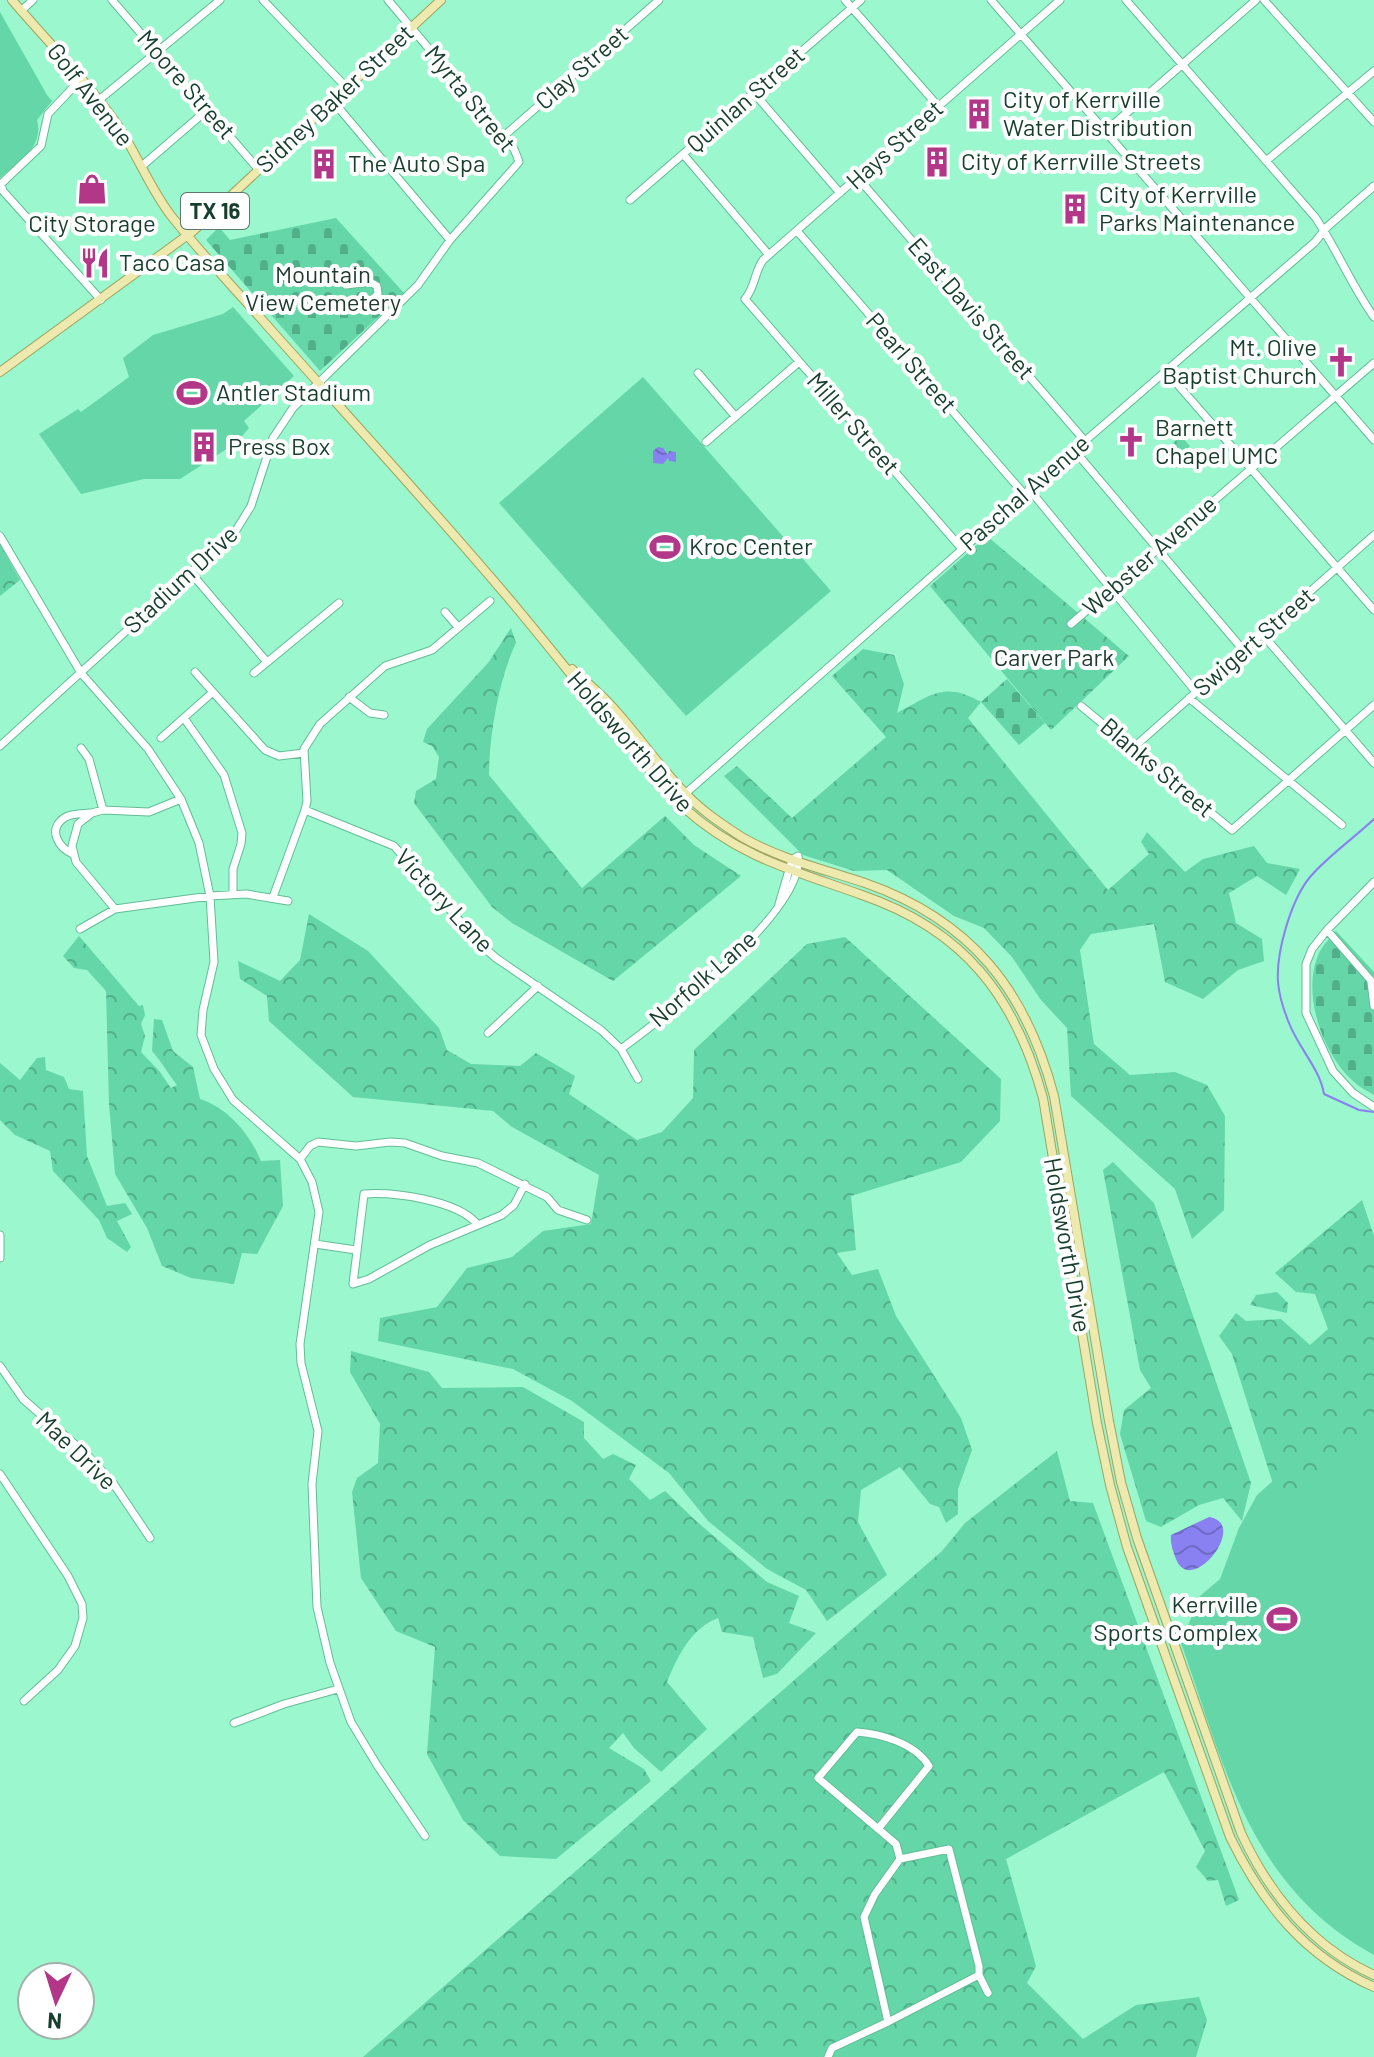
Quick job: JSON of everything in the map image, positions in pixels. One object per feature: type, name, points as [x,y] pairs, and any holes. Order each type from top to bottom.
[{"type":"main road","name":"Golf Avenue","points":[[12,0],[99,100],[171,215],[188,235]]},
{"type":"main road","name":"Sidney Baker Street","points":[[0,372],[188,235],[441,0]]},
{"type":"main road","name":"Holdsworth Drive","points":[[188,235],[453,532],[560,658],[593,704],[677,801],[705,826],[740,849],[792,872],[902,911],[936,931],[959,950],[998,992],[1031,1057],[1043,1098],[1110,1485],[1127,1547],[1230,1837],[1249,1876],[1285,1924],[1336,1967],[1374,1987]]},
{"type":"main road","name":"Holdsworth Drive","points":[[560,658],[604,698],[685,793],[742,837],[796,862],[907,900],[979,952],[1007,985],[1028,1019],[1043,1053],[1054,1096],[1121,1482],[1137,1538],[1241,1833],[1254,1862],[1294,1916],[1318,1940],[1374,1975]]},
{"type":"main road","points":[[1065,1231],[1077,1230]]},
{"type":"main road","points":[[1148,1605],[1159,1600]]},
{"type":"street","points":[[21,11],[33,0]]},
{"type":"street","name":"Moore Street","points":[[112,0],[259,170]]},
{"type":"street","points":[[99,100],[220,0]]},
{"type":"street","points":[[263,0],[346,87]]},
{"type":"street","name":"Myrta Street","points":[[388,0],[499,132],[505,135],[519,162]]},
{"type":"street","name":"Clay Street","points":[[505,135],[659,0]]},
{"type":"street","points":[[845,0],[938,106]]},
{"type":"street","name":"Quinlan Street","points":[[630,200],[861,0]]},
{"type":"street","points":[[991,0],[1374,440]]},
{"type":"street","name":"Hays Street","points":[[745,299],[753,287],[758,267],[769,255],[1060,0]]},
{"type":"street","points":[[1126,0],[1324,230],[1354,288],[1372,311]]},
{"type":"street","points":[[1106,131],[1256,0]]},
{"type":"street","points":[[1264,0],[1374,122]]},
{"type":"street","points":[[1266,161],[1374,71]]},
{"type":"street","points":[[81,79],[48,114],[41,146],[1,184],[3,191],[101,300]]},
{"type":"street","points":[[754,93],[840,193]]},
{"type":"street","points":[[332,100],[450,240]]},
{"type":"street","points":[[142,166],[207,110]]},
{"type":"street","points":[[683,154],[769,255]]},
{"type":"street","name":"Stadium Drive","points":[[0,746],[225,543],[245,518],[273,438],[293,408],[418,285],[450,240],[519,162]]},
{"type":"street","name":"East Davis Street","points":[[858,178],[1085,441]]},
{"type":"street","name":"Paschal Avenue","points":[[677,801],[1165,370],[1315,242],[1324,230],[1374,186]]},
{"type":"street","name":"Pearl Street","points":[[798,232],[1112,590],[1193,695],[1342,825]]},
{"type":"street","points":[[346,285],[370,282],[377,286],[378,294],[361,310]]},
{"type":"street","name":"Miller Street","points":[[745,299],[962,549]]},
{"type":"street","points":[[706,442],[799,362]]},
{"type":"street","name":"Webster Avenue","points":[[1071,624],[1374,363]]},
{"type":"street","points":[[1165,370],[1374,610]]},
{"type":"street","points":[[698,373],[735,416]]},
{"type":"street","points":[[1074,450],[1244,651]]},
{"type":"street","name":"Swigert Street","points":[[1133,748],[1374,535]]},
{"type":"street","points":[[0,536],[81,673],[148,749],[181,799],[199,843],[210,896],[214,962],[203,1010],[201,1035],[214,1069],[233,1100],[300,1159],[317,1196],[319,1212],[300,1344],[301,1363],[317,1422],[312,1484],[317,1607],[338,1689],[359,1737],[425,1836]]},
{"type":"street","points":[[191,573],[267,662]]},
{"type":"street","points":[[273,897],[307,801],[304,753],[308,739],[320,724],[385,666],[432,650],[490,601]]},
{"type":"street","points":[[254,673],[339,603]]},
{"type":"street","points":[[445,612],[458,627]]},
{"type":"street","points":[[1263,635],[1374,763]]},
{"type":"street","points":[[195,672],[265,750],[279,756],[304,753]]},
{"type":"street","points":[[161,738],[213,692]]},
{"type":"street","points":[[349,697],[370,713],[384,715]]},
{"type":"street","points":[[1288,781],[1374,705]]},
{"type":"street","name":"Blanks Street","points":[[1081,706],[1232,830],[1288,781]]},
{"type":"street","points":[[184,718],[224,775],[242,833],[233,869],[233,894]]},
{"type":"street","points":[[81,748],[89,759],[103,810]]},
{"type":"street","points":[[73,854],[57,842],[59,823],[66,816],[103,810],[149,812],[181,799]]},
{"type":"street","name":"Victory Lane","points":[[305,810],[381,838],[394,846],[480,944],[601,1030],[621,1049],[638,1079]]},
{"type":"street","points":[[92,813],[78,824],[73,854],[80,869],[115,909]]},
{"type":"street","name":"Norfolk Lane","points":[[621,1049],[677,1005],[768,921],[788,895],[796,862]]},
{"type":"street","points":[[1374,882],[1327,930],[1312,949],[1306,964],[1306,1013],[1333,1071],[1353,1093],[1374,1107]]},
{"type":"street","points":[[80,929],[115,909],[210,896],[233,894],[288,901]]},
{"type":"street","points":[[1327,930],[1372,982],[1374,1006]]},
{"type":"street","points":[[488,1033],[538,986]]},
{"type":"street","points":[[300,1159],[310,1146],[318,1142],[356,1146],[397,1142],[478,1163],[525,1184],[547,1197],[558,1210],[587,1220]]},
{"type":"street","points":[[477,1224],[469,1214],[422,1199],[383,1193],[364,1194],[353,1284],[502,1215],[514,1205],[525,1184]]},
{"type":"street","points":[[0,1235],[0,1258]]},
{"type":"street","points":[[315,1244],[356,1250]]},
{"type":"street","name":"Mae Drive","points":[[0,1366],[23,1399],[87,1455],[113,1483],[150,1538]]},
{"type":"street","points":[[0,1474],[76,1589],[83,1618],[81,1633],[58,1670],[24,1701]]},
{"type":"street","points":[[234,1723],[284,1704],[338,1689]]},
{"type":"street","points":[[878,1829],[929,1766],[923,1756],[882,1735],[857,1732],[818,1778],[878,1829],[896,1844],[900,1859]]},
{"type":"street","points":[[888,2022],[864,1917],[875,1894],[900,1859],[949,1849],[979,1975],[988,1993]]},
{"type":"street","points":[[828,2057],[832,2048],[979,1975]]},
{"type":"green space","points":[[0,12],[52,101],[37,120],[37,138],[33,146],[0,178]]},
{"type":"green space","name":"Mountain View Cemetery","points":[[336,218],[404,293],[320,371],[206,240],[219,227],[230,240]]},
{"type":"green space","name":"Antler Stadium","points":[[233,307],[294,376],[244,421],[249,428],[236,443],[180,479],[144,479],[81,494],[39,434],[78,409],[81,412],[129,377],[123,358],[153,335],[223,314]]},
{"type":"green space","name":"Kroc Center","points":[[643,377],[831,591],[686,716],[499,503]]},
{"type":"green space","points":[[1181,436],[1190,446],[1187,449],[1191,454],[1176,468],[1171,461],[1181,452],[1173,443]]},
{"type":"green space","name":"Carver Park","points":[[987,536],[1129,656],[1051,730],[930,586]]},
{"type":"green space","points":[[0,544],[20,580],[0,596]]},
{"type":"green space","points":[[511,628],[516,643],[496,708],[489,775],[582,888],[665,816],[694,845],[741,876],[613,981],[512,923],[492,907],[414,803],[416,791],[436,779],[439,757],[432,746],[423,742],[427,729],[488,663]]},
{"type":"green space","points":[[863,649],[894,655],[904,684],[897,713],[938,693],[957,692],[981,702],[968,718],[1108,890],[1149,854],[1141,842],[1147,832],[1185,872],[1203,859],[1254,846],[1267,863],[1300,869],[1286,895],[1257,876],[1229,893],[1236,923],[1262,939],[1264,961],[1238,970],[1203,999],[1165,982],[1154,924],[1091,934],[1080,950],[1094,1044],[1130,1075],[1175,1072],[1207,1085],[1225,1116],[1224,1210],[1192,1239],[1175,1189],[1071,1096],[1067,1028],[1041,1000],[1012,957],[984,928],[954,916],[887,870],[854,871],[803,855],[724,776],[737,766],[792,818],[886,737],[832,676]]},
{"type":"green space","points":[[1007,679],[1045,723],[1019,745],[981,702]]},
{"type":"green space","points":[[309,914],[368,951],[439,1028],[447,1050],[471,1064],[520,1066],[536,1053],[575,1076],[569,1094],[637,1140],[662,1132],[693,1098],[694,1050],[807,944],[845,937],[1001,1079],[1000,1121],[961,1162],[851,1196],[856,1250],[837,1253],[852,1275],[878,1269],[896,1316],[961,1418],[972,1450],[958,1489],[958,1514],[946,1523],[939,1507],[930,1504],[900,1467],[861,1490],[858,1522],[887,1575],[827,1621],[806,1590],[767,1569],[708,1521],[669,1473],[572,1401],[513,1369],[378,1341],[380,1318],[437,1307],[467,1268],[512,1257],[543,1231],[591,1224],[599,1175],[512,1127],[493,1111],[353,1097],[269,1021],[267,996],[240,979],[238,961],[280,981],[300,960]]},
{"type":"green space","points":[[1336,931],[1374,972],[1374,1095],[1355,1083],[1342,1069],[1317,1020],[1313,1002],[1314,967],[1320,951]]},
{"type":"green space","points":[[79,936],[139,1006],[143,1005],[145,1015],[141,1024],[145,1036],[141,1052],[171,1088],[177,1085],[152,1051],[154,1019],[162,1020],[173,1051],[193,1067],[200,1099],[220,1109],[237,1123],[261,1161],[280,1160],[283,1206],[257,1254],[242,1253],[234,1284],[191,1278],[162,1266],[147,1228],[115,1174],[109,1104],[106,991],[87,970],[74,968],[63,956]]},
{"type":"green space","points":[[45,1057],[46,1070],[64,1077],[69,1089],[83,1091],[87,1156],[107,1206],[125,1203],[132,1214],[117,1221],[131,1247],[127,1252],[107,1238],[99,1220],[53,1171],[50,1151],[15,1135],[0,1120],[0,1063],[20,1080],[37,1058]]},
{"type":"green space","points":[[1113,1162],[1154,1203],[1251,1483],[1242,1521],[1223,1498],[1199,1505],[1161,1527],[1146,1521],[1120,1434],[1124,1410],[1151,1388],[1140,1370],[1103,1170]]},
{"type":"green space","points":[[1362,1200],[1374,1236],[1374,1413],[1364,1437],[1316,1480],[1294,1513],[1280,1506],[1232,1354],[1219,1336],[1236,1313],[1246,1321],[1281,1319],[1310,1345],[1328,1329],[1315,1294],[1296,1292],[1275,1273]]},
{"type":"green space","points":[[1277,1292],[1288,1303],[1287,1313],[1250,1305],[1256,1295]]},
{"type":"green space","name":"Kerrville Sports Complex","points":[[1374,1299],[1374,1955],[1332,1927],[1297,1895],[1270,1859],[1247,1820],[1228,1778],[1181,1643],[1200,1596],[1220,1579],[1239,1528],[1257,1495],[1326,1434]]},
{"type":"green space","points":[[351,1351],[429,1372],[442,1388],[523,1387],[584,1422],[584,1438],[603,1459],[613,1454],[636,1465],[629,1479],[650,1500],[665,1491],[767,1582],[799,1596],[789,1623],[816,1633],[777,1674],[763,1678],[753,1637],[722,1632],[718,1618],[700,1629],[681,1653],[667,1682],[707,1729],[661,1772],[634,1748],[623,1733],[609,1748],[644,1769],[651,1781],[556,1859],[500,1856],[463,1820],[427,1754],[435,1647],[396,1631],[361,1578],[352,1492],[357,1478],[378,1463],[380,1424],[350,1372]]},
{"type":"green space","points":[[1057,1451],[1070,1501],[1093,1503],[1239,1900],[1226,1906],[1218,1880],[1208,1881],[1196,1867],[1205,1851],[1164,1772],[1006,1859],[1036,1966],[1027,1983],[1083,2039],[1136,2005],[1199,1997],[1207,2020],[1196,2057],[363,2057],[942,1551],[965,1523]]},
{"type":"water","points":[[658,447],[668,455],[669,451],[676,452],[676,462],[668,458],[663,464],[653,463],[653,451]]},
{"type":"water","points":[[1209,1517],[1220,1522],[1223,1532],[1221,1543],[1204,1564],[1193,1570],[1183,1569],[1176,1559],[1171,1535]]},
{"type":"waterway","points":[[1374,819],[1325,862],[1303,887],[1286,927],[1278,970],[1282,1002],[1289,1023],[1318,1076],[1324,1094],[1359,1110],[1374,1112]]},
{"type":"place","name":"City of Kerrville Water Distribution","points":[[979,114]]},
{"type":"place","name":"City of Kerrville Streets","points":[[937,162]]},
{"type":"place","name":"The Auto Spa","points":[[324,164]]},
{"type":"place","name":"City Storage","points":[[92,189]]},
{"type":"place","name":"City of Kerrville Parks Maintenance","points":[[1075,209]]},
{"type":"place","name":"Taco Casa","points":[[95,263]]},
{"type":"place","name":"Mt. Olive Baptist Church","points":[[1341,362]]},
{"type":"place","name":"Antler Stadium","points":[[192,393]]},
{"type":"place","name":"Barnett Chapel UMC","points":[[1131,442]]},
{"type":"place","name":"Press Box","points":[[204,447]]},
{"type":"place","name":"Kroc Center","points":[[665,547]]},
{"type":"place","name":"Kerrville Sports Complex","points":[[1282,1619]]}]
